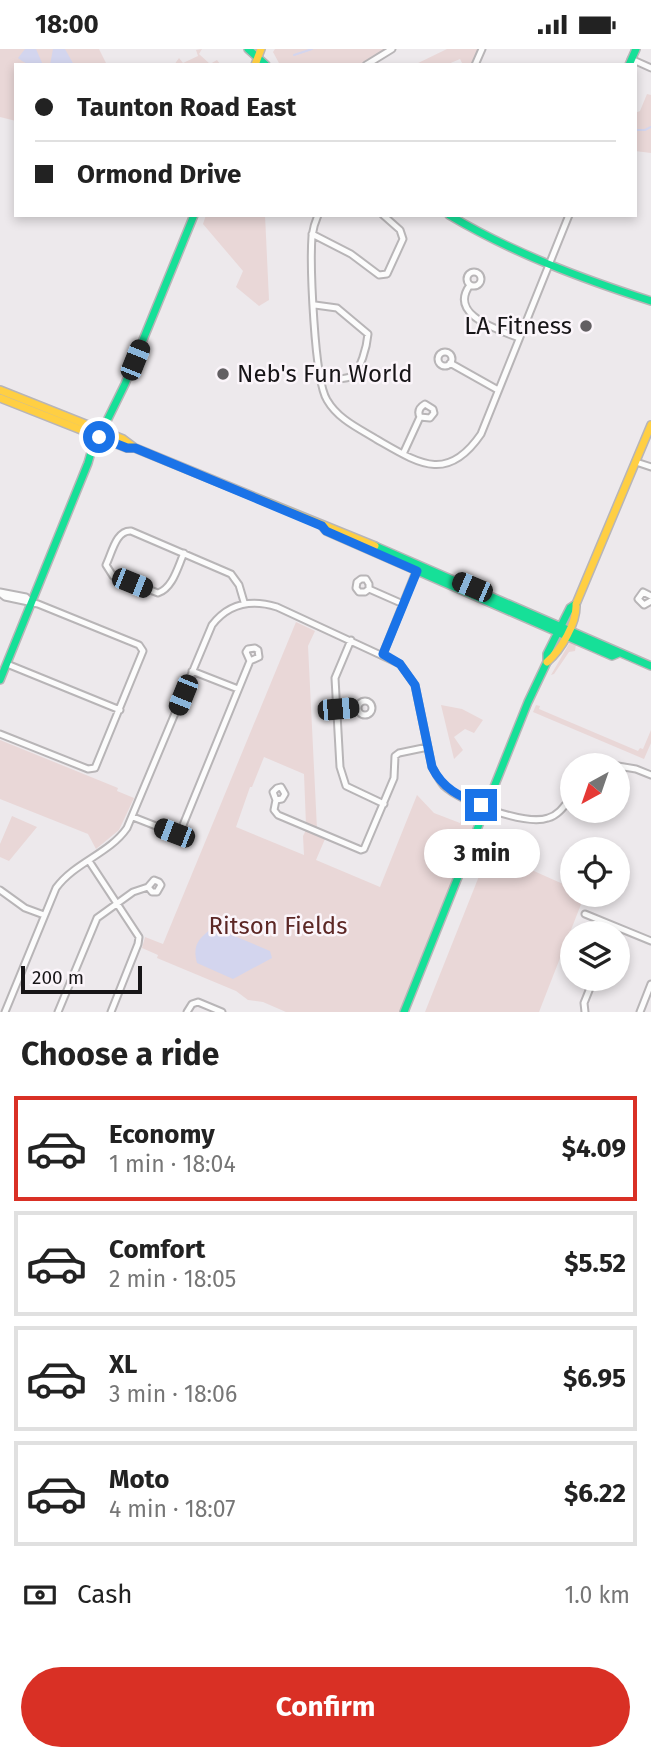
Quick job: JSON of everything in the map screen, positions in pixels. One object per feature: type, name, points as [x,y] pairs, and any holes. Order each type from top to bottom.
[{"type":"main road","points":[[247,49],[257,61]]},
{"type":"main road","points":[[257,61],[261,49]]},
{"type":"main road","points":[[630,62],[635,49]]},
{"type":"main road","points":[[0,680],[88,464],[99,444],[100,433],[125,384],[193,217]]},
{"type":"main road","points":[[452,217],[510,249],[548,266],[651,301]]},
{"type":"main road","points":[[467,226],[471,218]]},
{"type":"main road","points":[[0,390],[100,433],[127,448],[135,448],[322,526],[326,531],[616,649],[651,666]]},
{"type":"main road","points":[[0,398],[100,433]]},
{"type":"main road","points":[[404,1012],[528,702],[547,662],[547,654],[577,608],[576,604],[651,425]]},
{"type":"street","points":[[369,63],[392,49]]},
{"type":"street","points":[[317,217],[312,234],[315,305],[320,379],[325,397],[336,413],[351,425],[418,463],[432,465],[454,460],[464,454],[481,434],[568,217]]},
{"type":"street","points":[[312,234],[351,254],[379,275],[387,274],[403,239],[400,230],[385,217]]},
{"type":"street","points":[[470,285],[463,294],[463,303],[468,311],[490,326],[519,338]]},
{"type":"street","points":[[315,305],[337,308],[368,334],[356,371],[350,377],[320,379]]},
{"type":"street","points":[[450,363],[498,390]]},
{"type":"street","points":[[402,454],[421,417]]},
{"type":"street","points":[[636,462],[651,467]]},
{"type":"street","points":[[184,553],[170,584],[165,591],[158,593],[113,576],[106,565],[120,534],[131,531],[184,553],[231,574],[239,585],[244,603]]},
{"type":"street","points":[[383,654],[418,567]]},
{"type":"street","points":[[369,589],[403,604]]},
{"type":"street","points":[[0,592],[26,597],[32,602],[139,645],[143,649],[143,655],[93,769],[0,734]]},
{"type":"street","points":[[651,596],[643,592],[638,599],[644,605],[651,601]]},
{"type":"street","points":[[5,1012],[59,884],[117,841],[133,817],[212,625],[219,615],[244,603],[261,602],[277,607],[400,664],[415,685],[432,767],[444,786],[458,796],[509,817],[529,821],[543,820],[560,811]]},
{"type":"street","points":[[351,640],[335,678],[340,767],[343,781],[351,789],[384,804]]},
{"type":"street","points":[[133,817],[174,833],[181,830],[250,661]]},
{"type":"street","points":[[7,664],[120,710]]},
{"type":"street","points":[[192,671],[238,689]]},
{"type":"street","points":[[338,709],[358,707]]},
{"type":"street","points":[[276,800],[274,810],[282,817],[361,850],[366,847],[394,778],[396,754],[428,747]]},
{"type":"street","points":[[630,768],[651,775]]},
{"type":"street","points":[[89,861],[138,934],[139,941],[111,1012]]},
{"type":"street","points":[[58,1012],[94,922],[117,902],[148,887]]},
{"type":"street","points":[[0,890],[26,908],[44,915]]},
{"type":"street","points":[[585,913],[599,921]]},
{"type":"street","points":[[630,935],[651,941]]},
{"type":"street","points":[[640,1012],[651,984]]},
{"type":"street","points":[[585,1012],[584,1003],[589,991]]},
{"type":"street","points":[[187,1012],[192,1004],[198,1002],[222,1012]]},
{"type":"green space","points":[[0,49],[99,49],[106,63],[14,63],[14,120],[0,117]]},
{"type":"green space","points":[[202,49],[199,54],[209,63],[183,63],[198,56],[196,50]]},
{"type":"green space","points":[[275,49],[391,49],[369,63],[279,63],[273,52]]},
{"type":"green space","points":[[447,49],[478,49],[472,63],[462,63],[460,59],[451,63],[418,63]]},
{"type":"green space","points":[[647,94],[651,95],[651,153],[637,151],[637,112]]},
{"type":"green space","points":[[205,217],[265,217],[269,300],[259,306],[236,287],[243,271],[203,224]]},
{"type":"green space","name":"Ritson Fields","points":[[296,622],[315,631],[308,646],[317,829],[306,825],[304,774],[264,757],[236,827],[304,855],[303,836],[306,830],[325,839],[316,860],[380,887],[417,795],[434,813],[460,823],[470,801],[486,807],[402,1012],[286,1012],[263,1002],[248,1000],[236,991],[157,958],[158,955],[142,948],[145,937],[163,944]]},
{"type":"green space","points":[[570,642],[576,644],[575,651],[569,652],[551,675]]},
{"type":"green space","points":[[441,705],[462,709],[483,720],[474,733],[465,729],[454,737],[463,750],[454,759]]},
{"type":"green space","points":[[536,705],[540,706],[539,709],[638,751],[643,749],[651,730],[651,743],[644,759],[533,712]]},
{"type":"green space","points":[[0,740],[118,788],[117,791],[134,798],[119,830],[96,849],[88,834],[0,799]]},
{"type":"green space","points":[[12,816],[37,827],[9,861],[0,857],[0,844]]},
{"type":"green space","points":[[489,851],[560,883],[560,907],[580,907],[574,921],[560,921],[560,958],[539,1012],[425,1012]]},
{"type":"water","points":[[25,49],[36,49],[42,63],[26,63],[18,58]]},
{"type":"water","points":[[53,49],[65,49],[73,63],[50,63]]},
{"type":"water","points":[[213,927],[270,951],[272,958],[233,979],[197,963],[196,946]]},
{"type":"waterway","points":[[294,55],[312,49]]},
{"type":"waterway","points":[[637,130],[651,127]]},
{"type":"traffic: fast","points":[[248,49],[264,63]]},
{"type":"traffic: fast","points":[[630,63],[636,49]]},
{"type":"traffic: fast","points":[[0,680],[88,463],[94,442],[125,384],[193,217]]},
{"type":"traffic: fast","points":[[452,217],[547,264],[651,301]]},
{"type":"traffic: fast","points":[[322,526],[326,531],[612,656],[619,653]]},
{"type":"traffic: fast","points":[[375,546],[651,666]]},
{"type":"traffic: fast","points":[[404,1012],[528,702],[547,662],[547,654],[570,608],[576,604]]},
{"type":"traffic: slow","points":[[256,63],[261,49]]},
{"type":"traffic: slow","points":[[0,390],[123,439],[135,448]]},
{"type":"traffic: slow","points":[[0,398],[127,448],[135,448],[375,546]]},
{"type":"traffic: slow","points":[[547,662],[563,643],[571,628],[576,604],[651,425]]},
{"type":"place","name":"LA Fitness","points":[[586,326]]},
{"type":"place","name":"Neb's Fun World","points":[[223,374]]},
{"type":"route","points":[[99,437],[130,449],[135,448],[322,526],[326,531],[417,571],[383,654],[396,660],[415,685],[432,767],[437,777],[458,796],[481,805]]}]
